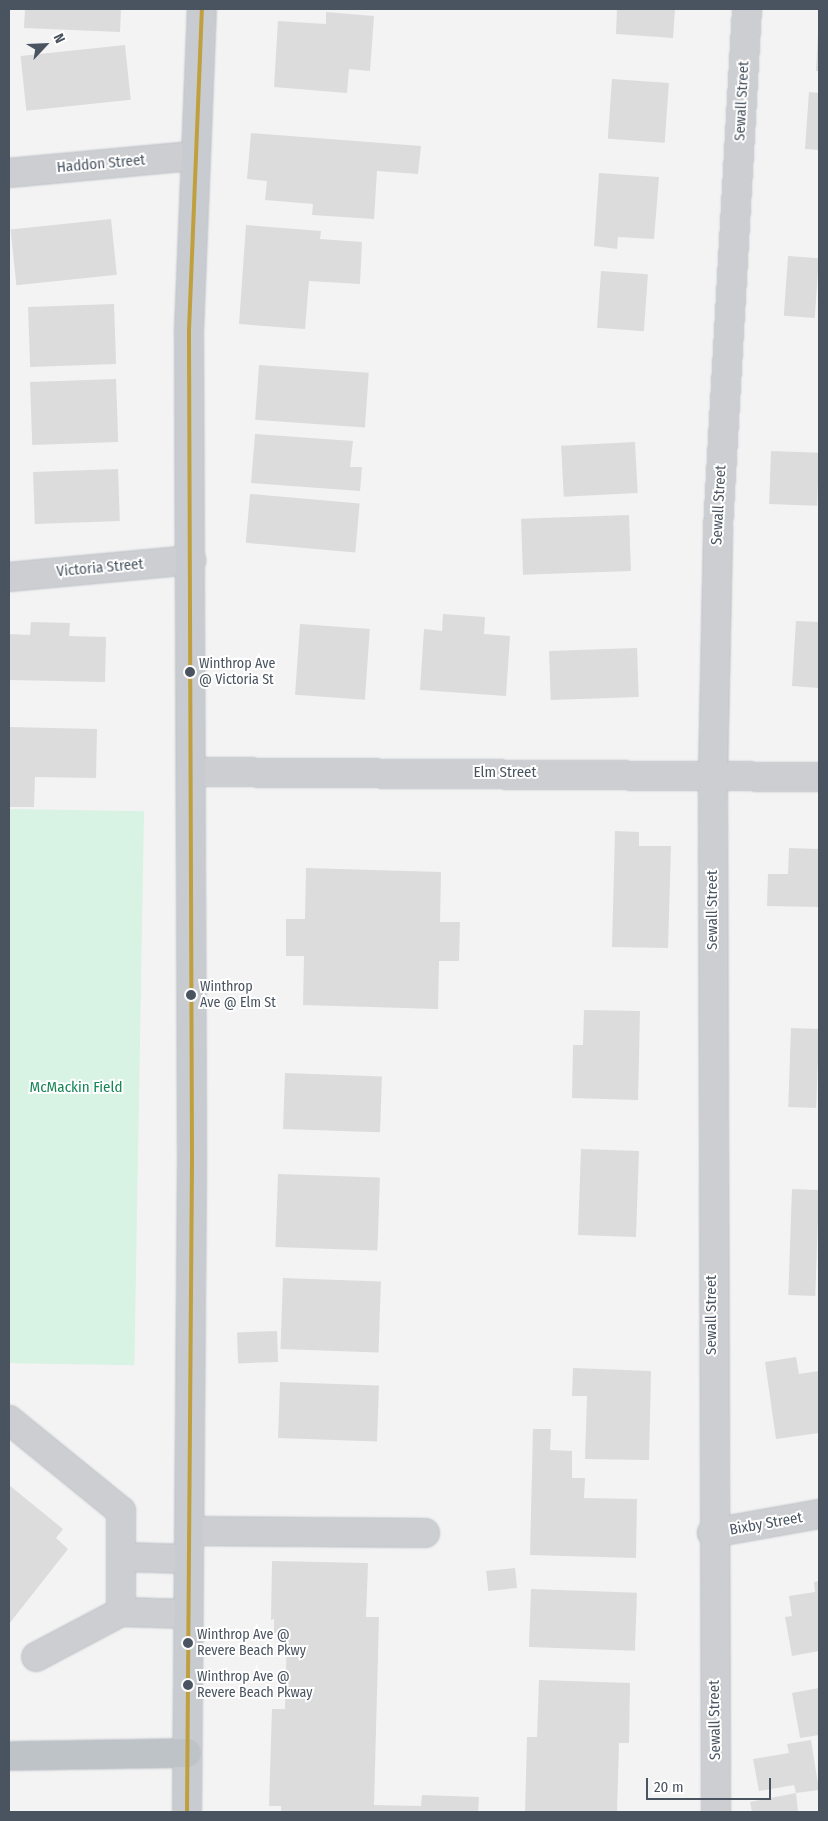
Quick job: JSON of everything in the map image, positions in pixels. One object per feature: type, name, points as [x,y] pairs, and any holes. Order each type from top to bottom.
[{"type":"highway","points":[[9,1756],[187,1753]]},
{"type":"main road","points":[[187,1812],[194,156],[202,9]]},
{"type":"street","name":"Sewall Street","points":[[716,1812],[712,1533],[714,774],[718,528],[747,9]]},
{"type":"street","name":"Haddon Street","points":[[9,173],[194,156]]},
{"type":"street","name":"Victoria Street","points":[[9,577],[191,560]]},
{"type":"street","name":"Elm Street","points":[[191,772],[714,774],[819,777]]},
{"type":"street","points":[[9,1420],[121,1511],[121,1612]]},
{"type":"street","name":"Bixby Street","points":[[712,1533],[819,1514]]},
{"type":"street","points":[[188,1531],[425,1533]]},
{"type":"street","points":[[121,1557],[188,1559]]},
{"type":"street","points":[[36,1657],[121,1612],[188,1614]]},
{"type":"green space","name":"McMackin Field","points":[[9,809],[144,811],[134,1365],[9,1363]]},
{"type":"building","points":[[25,9],[121,9],[120,32],[24,28]]},
{"type":"building","points":[[617,9],[675,9],[673,38],[616,34]]},
{"type":"building","points":[[326,12],[374,16],[370,71],[349,69],[347,93],[274,87],[278,21],[326,24]]},
{"type":"building","points":[[818,32],[819,71],[816,71]]},
{"type":"building","points":[[125,45],[131,100],[26,111],[21,56]]},
{"type":"building","points":[[612,79],[669,83],[665,143],[608,139]]},
{"type":"building","points":[[809,92],[819,93],[819,150],[805,149]]},
{"type":"building","points":[[251,133],[421,146],[418,174],[377,171],[374,219],[312,215],[313,204],[265,200],[267,181],[247,179]]},
{"type":"building","points":[[599,173],[659,177],[654,239],[618,237],[617,249],[594,246]]},
{"type":"building","points":[[111,219],[117,275],[16,285],[11,230]]},
{"type":"building","points":[[246,225],[321,231],[320,239],[362,242],[360,284],[309,281],[305,329],[239,324]]},
{"type":"building","points":[[788,256],[819,258],[815,318],[784,316]]},
{"type":"building","points":[[601,271],[648,274],[644,331],[597,328]]},
{"type":"building","points":[[114,304],[116,364],[30,367],[28,307]]},
{"type":"building","points":[[259,365],[369,373],[365,428],[255,420]]},
{"type":"building","points":[[116,379],[118,442],[32,445],[30,382]]},
{"type":"building","points":[[255,434],[353,441],[350,467],[362,467],[360,491],[251,483]]},
{"type":"building","points":[[635,442],[638,493],[564,497],[561,446]]},
{"type":"building","points":[[771,451],[819,453],[817,506],[769,504]]},
{"type":"building","points":[[118,469],[120,521],[35,524],[33,472]]},
{"type":"building","points":[[250,494],[360,504],[355,552],[246,543]]},
{"type":"building","points":[[629,515],[631,571],[523,575],[521,519]]},
{"type":"building","points":[[443,614],[485,617],[484,634],[510,636],[506,696],[420,690],[424,629],[442,631]]},
{"type":"building","points":[[796,621],[819,622],[819,688],[792,686]]},
{"type":"building","points":[[31,622],[70,623],[69,636],[106,637],[105,682],[9,680],[9,634],[30,635]]},
{"type":"building","points":[[300,624],[370,629],[365,700],[295,695]]},
{"type":"building","points":[[637,648],[639,697],[551,700],[549,651]]},
{"type":"building","points":[[9,727],[97,729],[96,778],[35,777],[34,807],[9,807]]},
{"type":"building","points":[[615,831],[639,832],[639,846],[671,846],[668,948],[612,947]]},
{"type":"building","points":[[789,848],[819,849],[819,907],[767,906],[768,874],[788,874]]},
{"type":"building","points":[[306,868],[441,872],[440,922],[460,922],[459,961],[439,961],[438,1009],[303,1005],[304,956],[286,956],[286,919],[305,919]]},
{"type":"building","points":[[584,1010],[640,1011],[638,1100],[572,1098],[573,1045],[583,1045]]},
{"type":"building","points":[[791,1028],[819,1029],[816,1108],[788,1107]]},
{"type":"building","points":[[285,1073],[382,1076],[380,1132],[283,1129]]},
{"type":"building","points":[[581,1149],[639,1151],[636,1237],[578,1235]]},
{"type":"building","points":[[278,1174],[380,1178],[377,1251],[275,1247]]},
{"type":"building","points":[[792,1189],[819,1190],[815,1296],[788,1295]]},
{"type":"building","points":[[283,1278],[381,1281],[378,1352],[281,1349]]},
{"type":"building","points":[[277,1331],[278,1362],[238,1363],[237,1332]]},
{"type":"building","points":[[796,1357],[799,1374],[819,1371],[819,1433],[776,1439],[765,1362]]},
{"type":"building","points":[[573,1368],[651,1371],[649,1460],[585,1459],[587,1396],[572,1396]]},
{"type":"building","points":[[280,1382],[379,1385],[377,1441],[278,1438]]},
{"type":"building","points":[[533,1429],[551,1429],[550,1450],[572,1451],[572,1478],[585,1478],[584,1498],[637,1499],[636,1558],[530,1555]]},
{"type":"building","points":[[9,1485],[63,1529],[56,1538],[68,1549],[9,1624]]},
{"type":"building","points":[[272,1561],[368,1563],[366,1617],[379,1617],[374,1805],[421,1806],[422,1795],[479,1797],[478,1812],[281,1812],[281,1806],[269,1806],[272,1709],[285,1709],[287,1633],[274,1633],[274,1619],[271,1620]]},
{"type":"building","points":[[515,1568],[517,1588],[488,1591],[486,1571]]},
{"type":"building","points":[[819,1581],[819,1651],[792,1656],[785,1617],[792,1616],[789,1596],[815,1592],[814,1582]]},
{"type":"building","points":[[531,1589],[637,1593],[635,1651],[529,1647]]},
{"type":"building","points":[[539,1680],[630,1683],[629,1743],[619,1743],[617,1812],[525,1812],[527,1737],[537,1737]]},
{"type":"building","points":[[819,1688],[819,1735],[800,1738],[792,1693]]},
{"type":"building","points":[[811,1740],[819,1790],[796,1793],[794,1785],[759,1791],[753,1759],[789,1753],[787,1744]]},
{"type":"building","points":[[796,1793],[798,1812],[752,1812],[750,1802]]},
{"type":"transit line","points":[[187,1812],[192,1156],[189,330],[202,9]]},
{"type":"place","name":"Winthrop Ave @ Victoria St","points":[[190,672]]},
{"type":"place","name":"Winthrop Ave @ Elm St","points":[[191,995]]},
{"type":"place","name":"Winthrop Ave @ Revere Beach Pkwy","points":[[188,1643]]},
{"type":"place","name":"Winthrop Ave @ Revere Beach Pkway","points":[[188,1685]]}]
